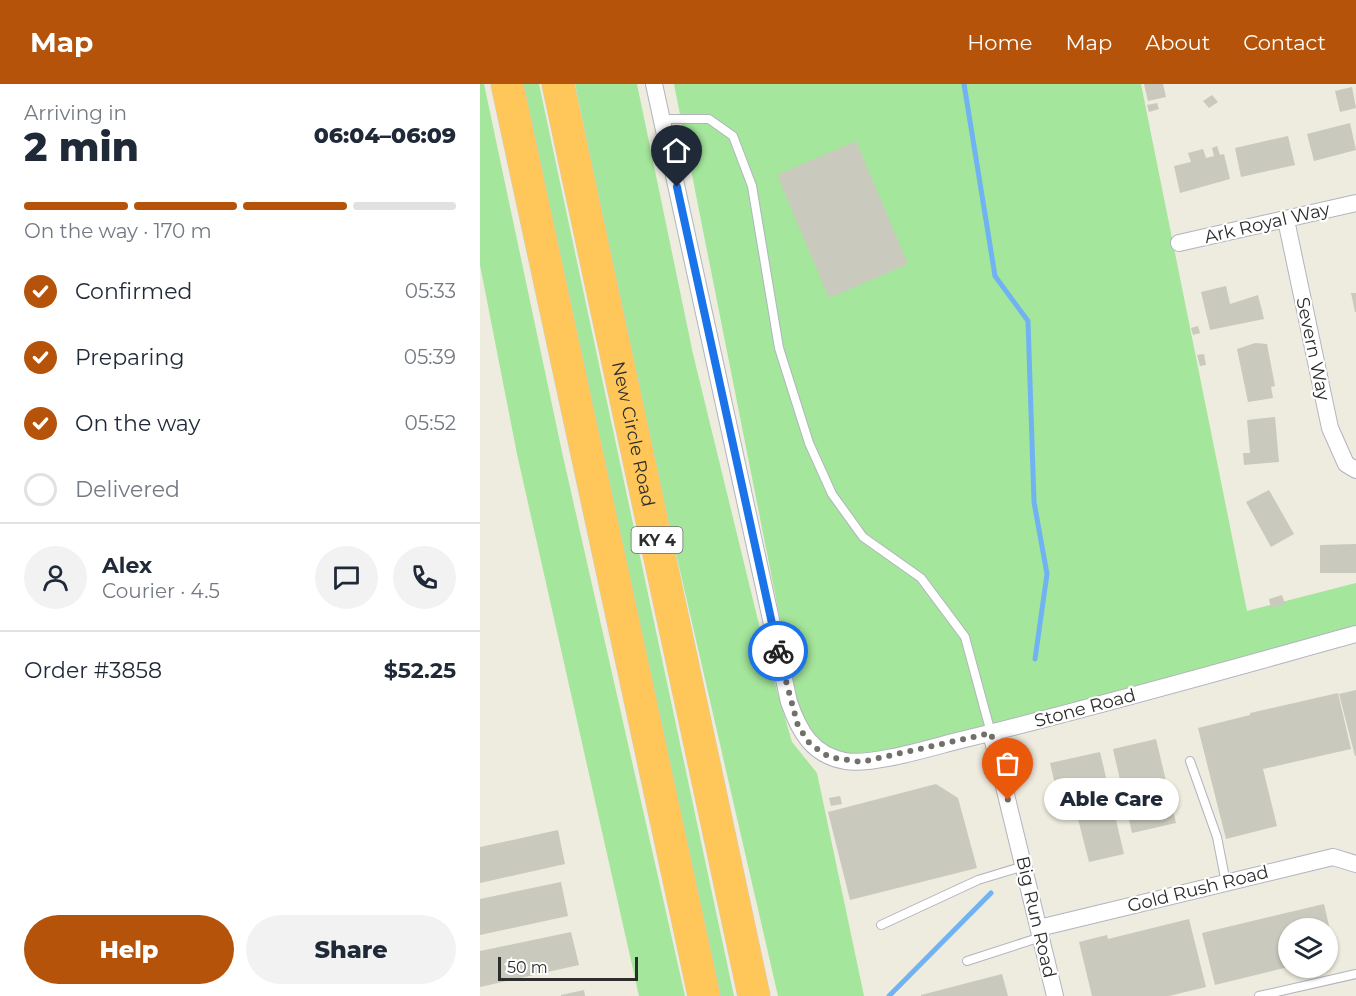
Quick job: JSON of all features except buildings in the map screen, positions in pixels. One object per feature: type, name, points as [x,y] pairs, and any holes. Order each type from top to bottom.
[{"type":"highway","name":"KY 4","points":[[507,84],[704,996]]},
{"type":"highway","name":"New Circle Road","points":[[558,84],[754,996]]},
{"type":"street","name":"Stone Road","points":[[654,84],[780,663],[798,726],[818,751],[829,757],[861,762],[991,733],[1356,634]]},
{"type":"street","name":"Ark Royal Way","points":[[1179,243],[1356,203]]},
{"type":"street","name":"Severn Way","points":[[1286,220],[1329,428],[1346,464],[1356,470]]},
{"type":"street","name":"Big Run Road","points":[[991,733],[1055,996]]},
{"type":"street","name":"Gold Rush Road","points":[[1040,933],[1333,857],[1354,859]]},
{"type":"lane","points":[[662,120],[709,118],[734,136],[752,186],[780,348],[809,443],[832,494],[863,537],[921,578],[965,637],[991,733]]},
{"type":"lane","points":[[1190,761],[1217,837],[1226,883]]},
{"type":"lane","points":[[881,925],[978,880],[1024,866]]},
{"type":"lane","points":[[967,961],[1040,933]]},
{"type":"lane","points":[[1259,996],[1356,974]]},
{"type":"green space","points":[[480,84],[484,84],[562,452],[685,996],[639,996],[517,454],[480,265]]},
{"type":"green space","points":[[519,84],[539,84],[734,996],[715,996]]},
{"type":"green space","points":[[575,84],[637,84],[693,354],[765,649],[792,742],[817,773],[864,996],[778,996],[640,397]]},
{"type":"green space","points":[[674,84],[1141,84],[1247,611],[1356,583],[1356,636],[861,762],[803,735]]},
{"type":"waterway","points":[[964,84],[995,276],[1028,321],[1034,502],[1047,574],[1035,659]]},
{"type":"waterway","points":[[889,996],[991,893]]},
{"type":"way so far","points":[[778,651],[789,702],[798,726],[810,744],[818,751],[829,757],[861,762],[991,733],[1008,800]]},
{"type":"place","name":"Able Care","points":[[1008,800]]},
{"type":"route","points":[[677,187],[778,651]]}]
